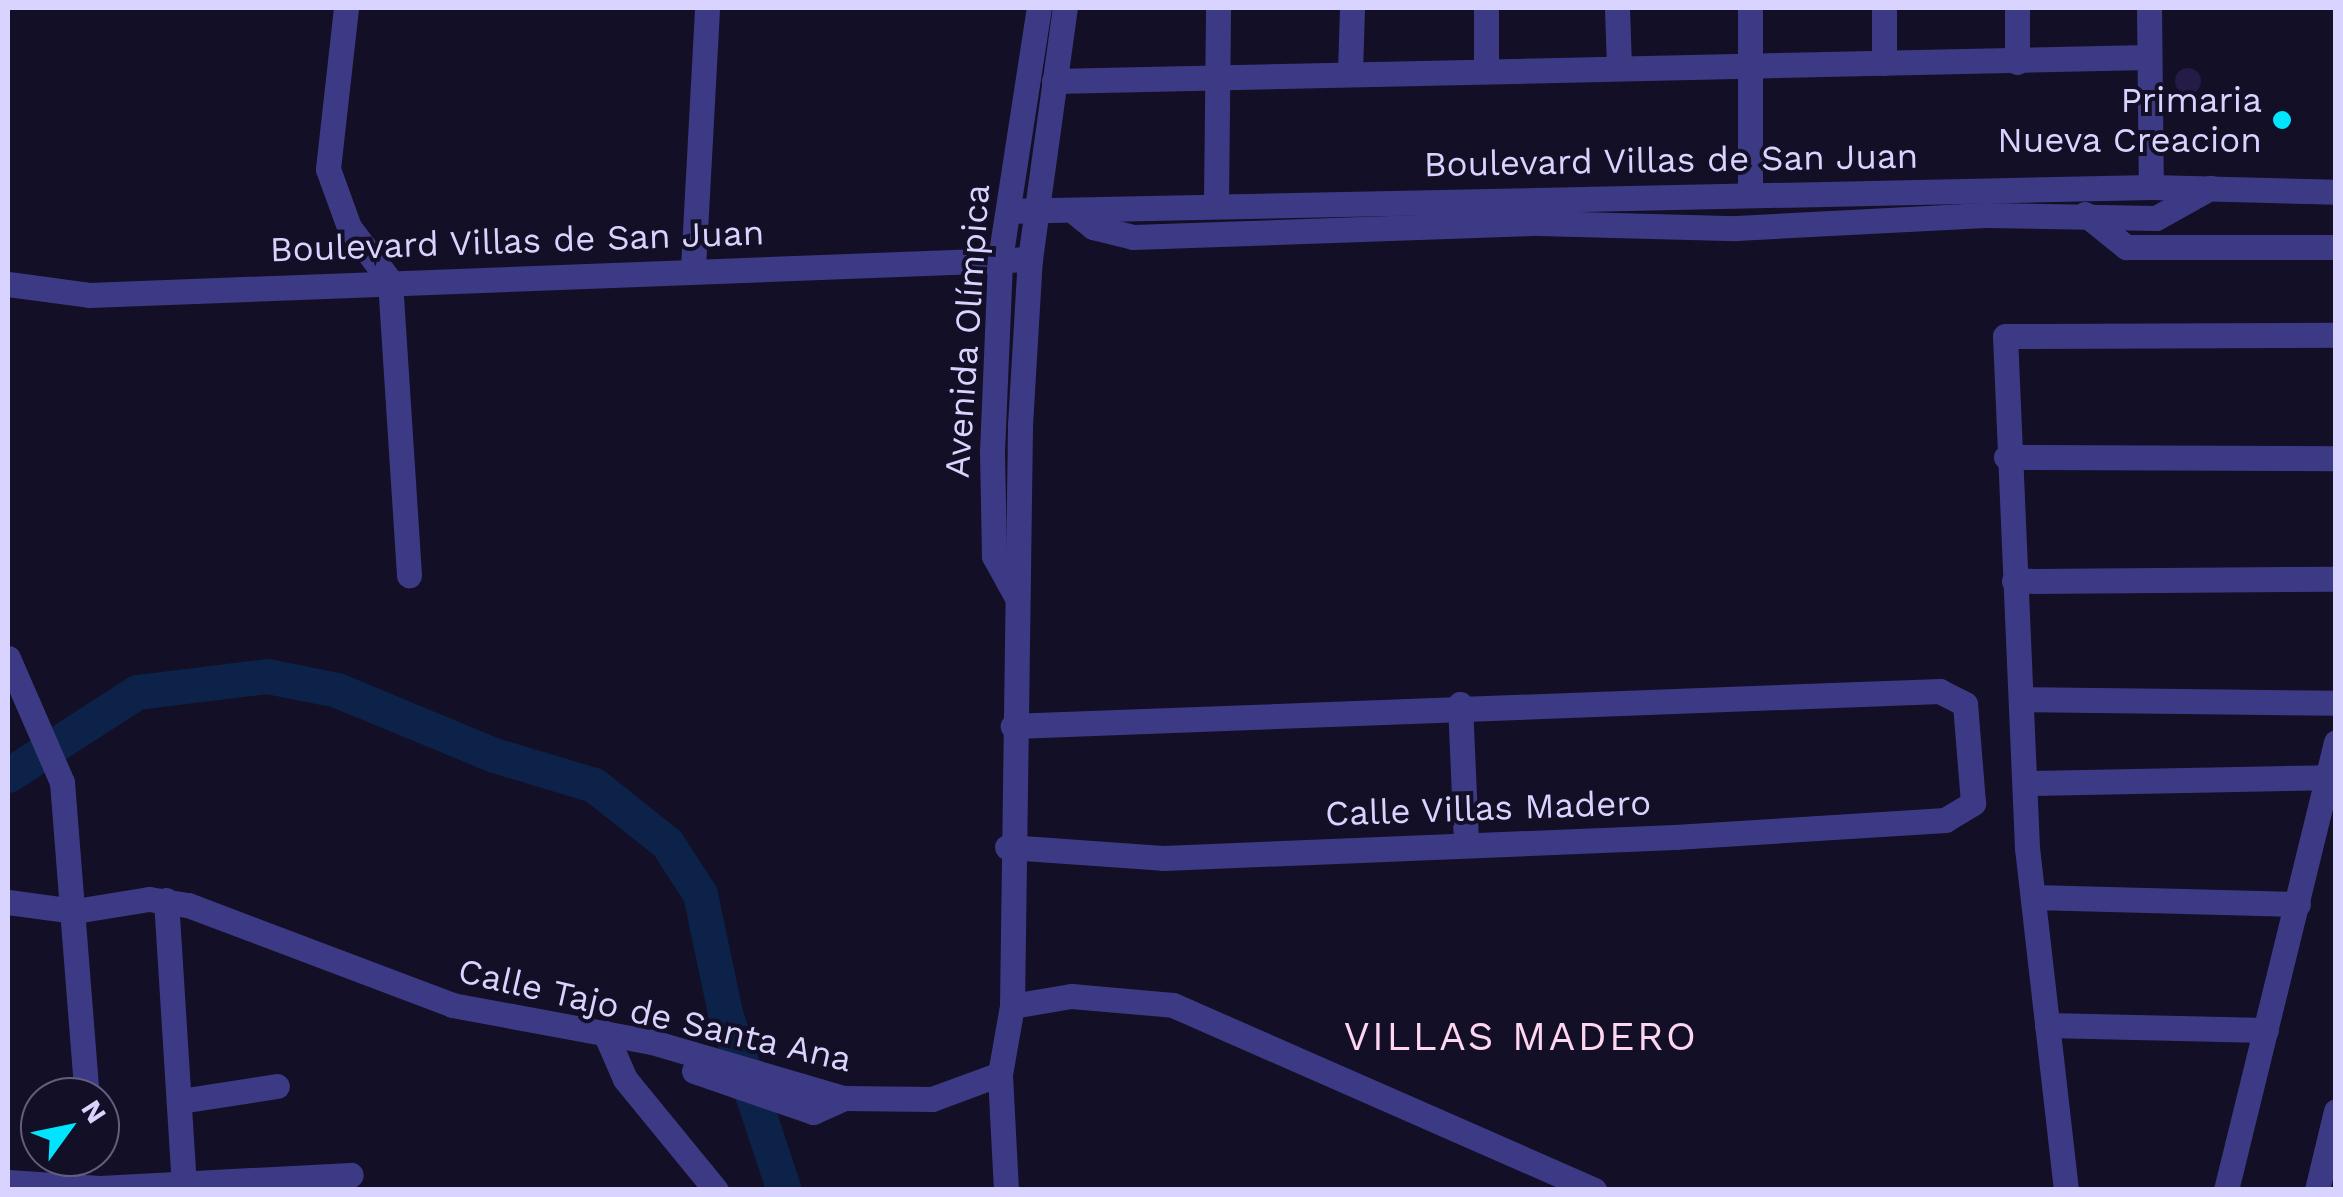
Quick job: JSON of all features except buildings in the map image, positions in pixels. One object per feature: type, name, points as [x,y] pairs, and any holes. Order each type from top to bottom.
[{"type":"street","points":[[346,8],[328,169],[349,227],[390,281],[409,574]]},
{"type":"street","points":[[693,268],[707,8]]},
{"type":"street","name":"Avenida Olímpica","points":[[1016,596],[992,536],[1000,259],[1038,8]]},
{"type":"street","name":"Avenida Olímpica","points":[[1006,1190],[1000,1074],[1012,1006],[1007,847],[1030,259],[1065,8]]},
{"type":"street","points":[[1216,204],[1218,8]]},
{"type":"street","points":[[1350,72],[1352,8]]},
{"type":"street","points":[[1486,8],[1486,70]]},
{"type":"street","points":[[1617,8],[1619,67]]},
{"type":"street","points":[[1750,8],[1750,193]]},
{"type":"street","points":[[1884,8],[1884,63]]},
{"type":"street","points":[[2017,8],[2017,62]]},
{"type":"street","points":[[2150,8],[2151,187]]},
{"type":"street","points":[[1054,81],[1217,71],[1486,70],[2150,57]]},
{"type":"street","name":"Boulevard Villas de San Juan","points":[[1008,210],[2151,187],[2336,192]]},
{"type":"street","points":[[1072,210],[1093,227],[1133,237],[2084,214],[2156,218],[2210,188]]},
{"type":"street","points":[[2084,214],[2126,247],[2336,247]]},
{"type":"street","name":"Boulevard Villas de San Juan","points":[[11,288],[89,294],[693,268],[1030,259]]},
{"type":"street","points":[[2066,1190],[2033,898],[2006,458],[2004,342],[2012,331],[2336,334]]},
{"type":"street","points":[[2006,458],[2336,458]]},
{"type":"street","points":[[2014,581],[2336,579]]},
{"type":"street","points":[[8,658],[29,694],[62,782],[86,1077]]},
{"type":"street","name":"Calle Villas Madero","points":[[1007,847],[1163,858],[1466,842],[1714,835],[1969,813],[1967,718],[1952,692],[1460,704]]},
{"type":"street","points":[[2020,699],[2336,703]]},
{"type":"street","points":[[1013,726],[1460,704],[1466,842]]},
{"type":"street","points":[[2226,1190],[2336,742]]},
{"type":"street","points":[[2028,783],[2331,771]]},
{"type":"street","name":"Calle Tajo de Santa Ana","points":[[8,893],[73,899],[166,900],[452,1005],[605,1033],[695,1065],[834,1102],[932,1099],[1000,1074]]},
{"type":"street","points":[[2033,898],[2298,904]]},
{"type":"street","points":[[166,900],[184,1186]]},
{"type":"street","points":[[1012,1006],[1089,996],[1174,1005],[1594,1190]]},
{"type":"street","points":[[2048,1025],[2266,1030]]},
{"type":"street","points":[[605,1033],[625,1079],[716,1190]]},
{"type":"street","points":[[180,1101],[277,1086]]},
{"type":"street","points":[[2317,1190],[2336,1111]]},
{"type":"street","points":[[2324,1158],[2328,1190]]},
{"type":"street","points":[[8,1182],[184,1186],[351,1175]]},
{"type":"waterway","points":[[8,775],[137,692],[267,676],[337,690],[494,755],[594,785],[667,843],[700,894],[725,1013],[784,1190]]},
{"type":"place","name":"Primaria Nueva Creacion","points":[[2282,120]]},
{"type":"district","name":"VILLAS MADERO","points":[[1521,1037]]}]
